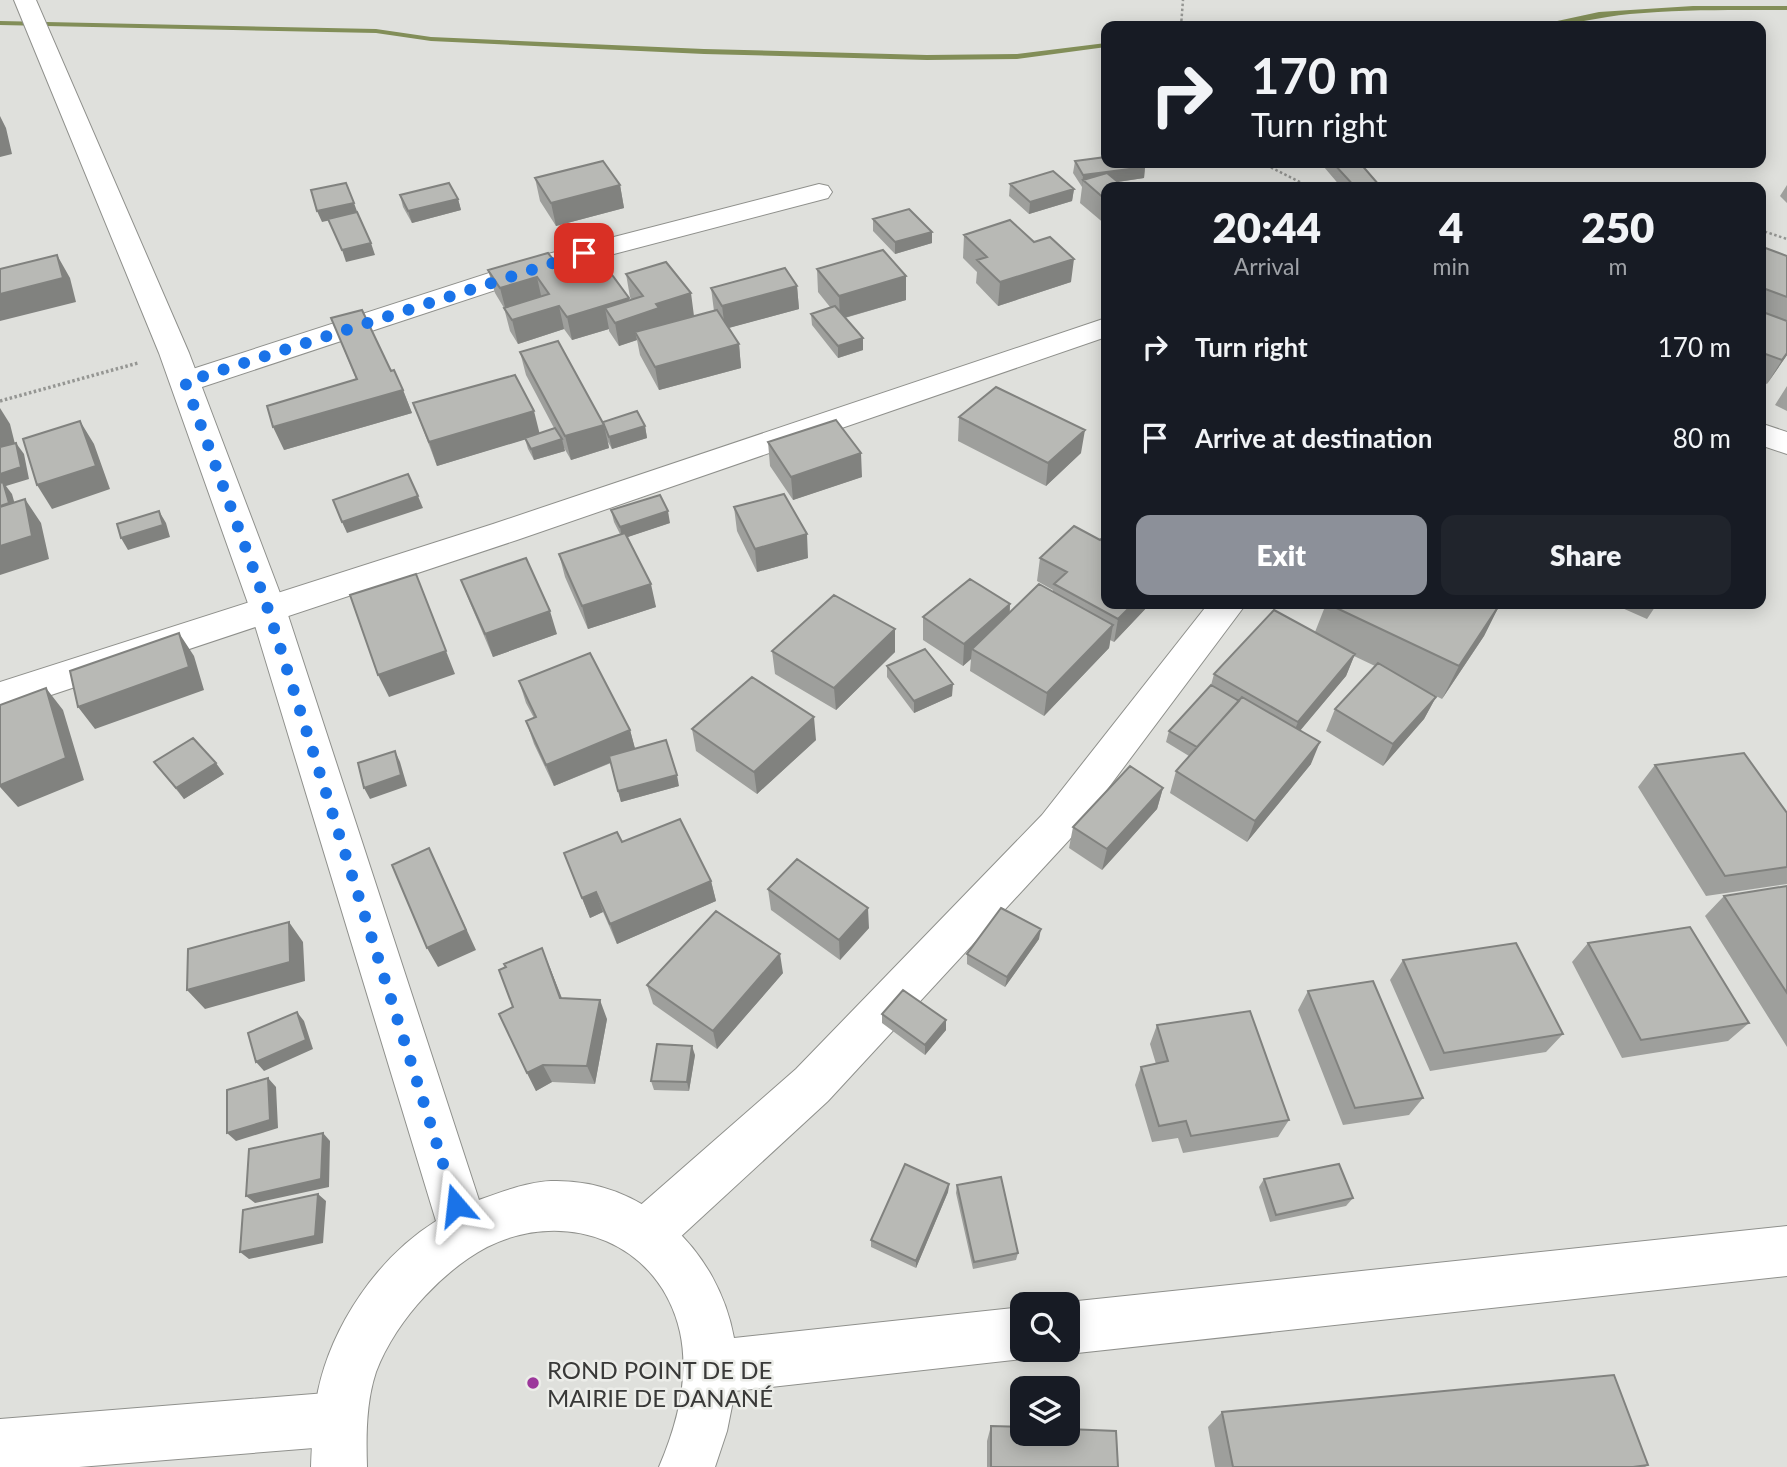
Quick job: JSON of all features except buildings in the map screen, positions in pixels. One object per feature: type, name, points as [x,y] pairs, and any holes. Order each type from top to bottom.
[{"type":"street","points":[[25,0],[179,367],[268,609],[464,1231]]},
{"type":"street","points":[[179,367],[558,260],[819,192]]},
{"type":"street","points":[[0,697],[505,532],[1101,329]]},
{"type":"street","points":[[1766,435],[1787,444]]},
{"type":"street","points":[[646,1234],[811,1084],[1056,827],[1224,609]]},
{"type":"street","points":[[0,1446],[339,1443],[353,1364],[377,1314],[412,1271],[464,1231],[502,1214],[554,1206],[603,1213],[646,1234],[679,1269],[702,1313],[711,1367],[702,1431],[687,1467]]},
{"type":"street","points":[[1080,1327],[1787,1251]]},
{"type":"street","points":[[711,1367],[1010,1334]]},
{"type":"path","points":[[1181,21],[1183,0]]},
{"type":"path","points":[[1272,168],[1300,182]]},
{"type":"path","points":[[1766,232],[1787,239]]},
{"type":"path","points":[[0,401],[179,367]]},
{"type":"waterway","points":[[1560,21],[1599,15],[1693,8],[1787,8]]},
{"type":"waterway","points":[[0,23],[376,31],[431,39],[867,57],[1017,57],[1101,46]]},
{"type":"place","name":"ROND POINT DE DE MAIRIE DE DANANÉ","points":[[533,1383]]},
{"type":"route","points":[[456,1205],[268,609],[185,382],[441,297],[584,253]]}]
